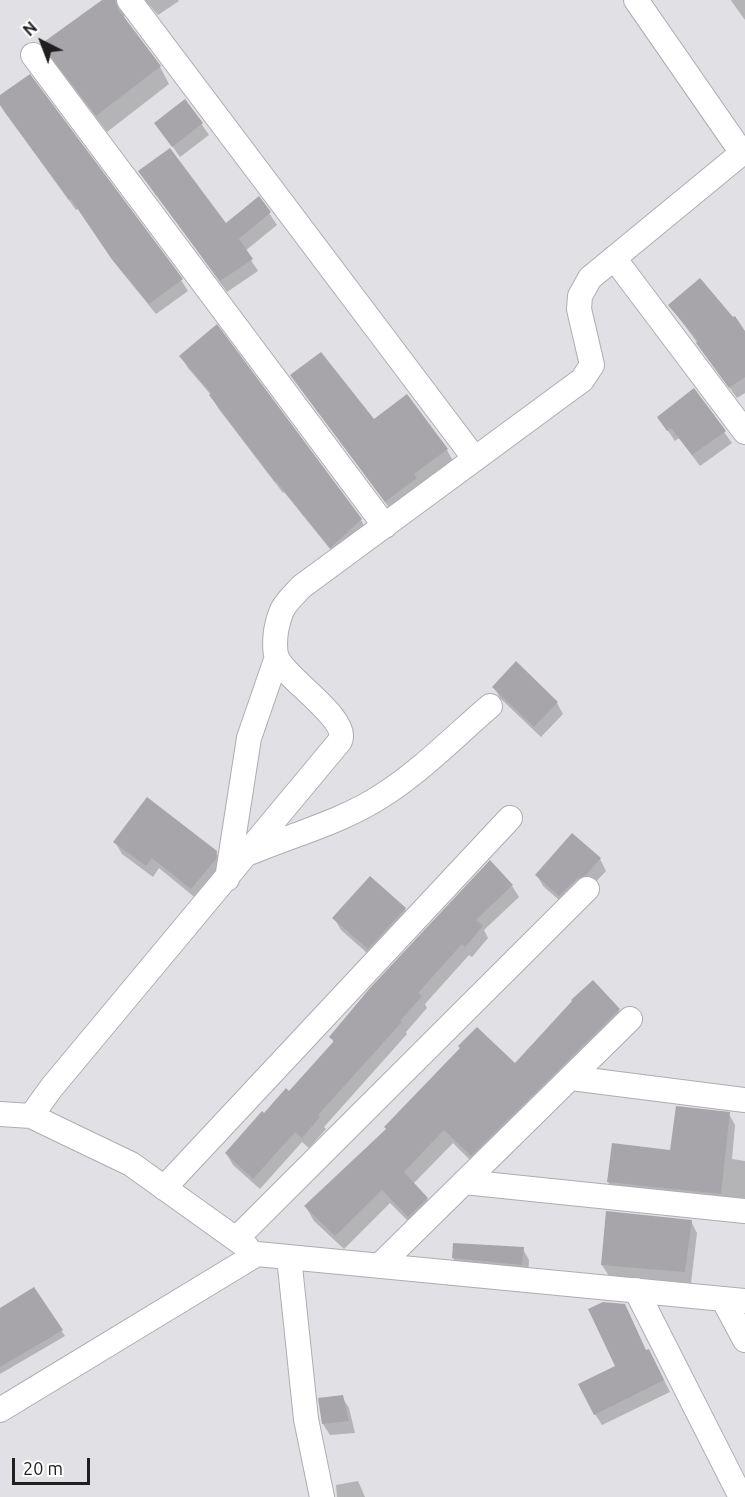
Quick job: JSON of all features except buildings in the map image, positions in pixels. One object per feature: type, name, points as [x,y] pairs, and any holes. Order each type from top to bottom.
[{"type":"street","points":[[129,0],[475,459]]},
{"type":"street","points":[[31,1116],[52,1087],[330,755],[342,736],[340,727],[286,670],[277,657],[274,641],[284,606],[302,587],[582,380],[592,365],[581,316],[580,296],[590,278],[743,155],[636,0]]},
{"type":"street","points":[[33,55],[385,526]]},
{"type":"street","points":[[614,258],[745,432]]},
{"type":"street","points":[[226,879],[249,738],[277,657]]},
{"type":"street","points":[[247,854],[351,812],[382,796],[490,706]]},
{"type":"street","points":[[164,1188],[510,818]]},
{"type":"street","points":[[236,1239],[587,890]]},
{"type":"street","points":[[379,1266],[630,1019]]},
{"type":"street","points":[[571,1078],[745,1100]]},
{"type":"street","points":[[0,1114],[31,1116],[130,1164],[257,1254],[734,1300],[745,1340]]},
{"type":"street","points":[[465,1182],[745,1212]]},
{"type":"street","points":[[0,1410],[257,1254]]},
{"type":"street","points":[[289,1257],[306,1419],[322,1497]]},
{"type":"street","points":[[636,1290],[741,1497]]}]
